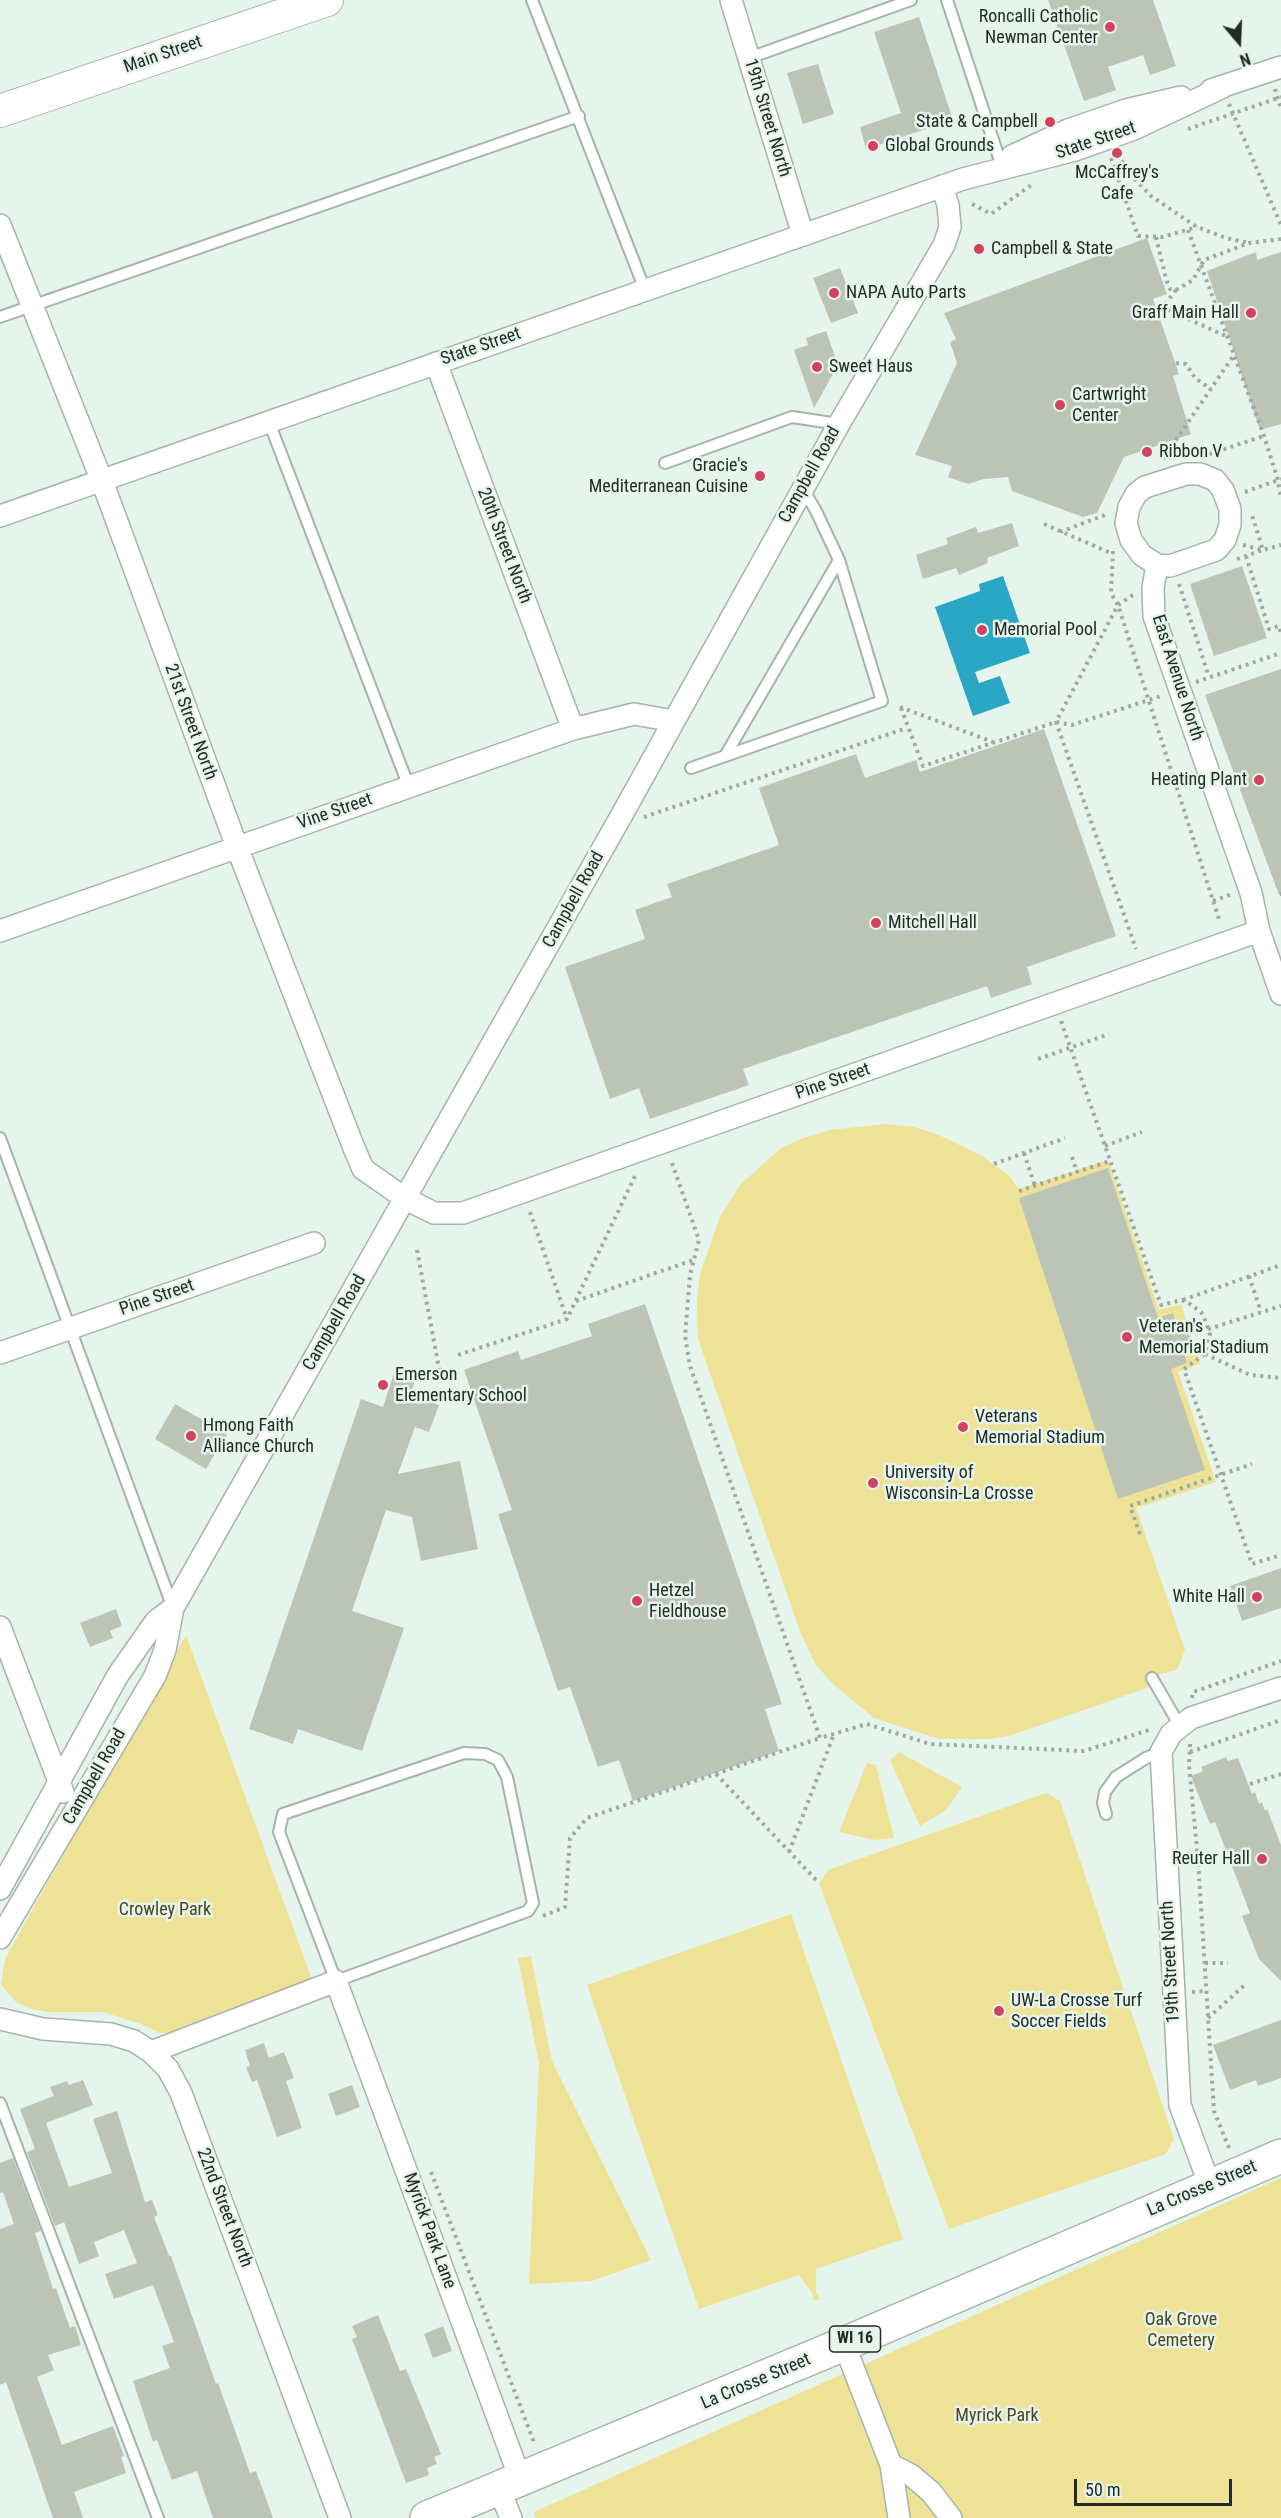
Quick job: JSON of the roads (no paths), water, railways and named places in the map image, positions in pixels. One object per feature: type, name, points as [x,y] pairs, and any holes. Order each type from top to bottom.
[{"type":"main road","name":"La Crosse Street","points":[[427,2518],[519,2490],[844,2344],[1281,2156]]},
{"type":"street","name":"Main Street","points":[[0,111],[327,0]]},
{"type":"street","name":"19th Street North","points":[[731,0],[803,235]]},
{"type":"street","name":"State Street","points":[[963,179],[1068,130],[1117,113],[1223,87],[1281,67]]},
{"type":"street","name":"State Street","points":[[0,516],[942,186],[1075,150],[1134,129],[1223,87]]},
{"type":"street","name":"Campbell Road","points":[[0,1938],[155,1676],[165,1650],[173,1608],[406,1199],[839,424],[944,245],[950,227],[948,205],[942,186]]},
{"type":"street","name":"21st Street North","points":[[0,225],[102,481],[237,847],[363,1169],[406,1199]]},
{"type":"street","name":"20th Street North","points":[[436,363],[573,729]]},
{"type":"street","points":[[1200,474],[1215,480],[1227,498],[1230,525],[1225,540],[1216,550],[1170,566],[1157,565],[1142,555],[1131,540],[1126,523],[1129,507],[1136,494],[1145,487],[1176,477],[1200,474]]},
{"type":"street","name":"East Avenue North","points":[[1157,565],[1153,588],[1154,616],[1251,893],[1260,931],[1281,994]]},
{"type":"street","name":"Vine Street","points":[[0,931],[573,729],[634,714],[674,721]]},
{"type":"street","name":"Pine Street","points":[[406,1199],[434,1213],[463,1212],[1260,931]]},
{"type":"street","name":"Pine Street","points":[[0,1353],[314,1243]]},
{"type":"street","name":"Campbell Road","points":[[0,1889],[118,1675],[156,1621],[173,1608]]},
{"type":"street","points":[[0,1627],[72,1816]]},
{"type":"street","points":[[1176,1732],[1281,1688]]},
{"type":"street","name":"19th Street North","points":[[1176,1732],[1180,2105],[1210,2186]]},
{"type":"street","points":[[151,2052],[336,1981]]},
{"type":"street","name":"Myrick Park Lane","points":[[336,1981],[519,2490]]},
{"type":"street","name":"22nd Street North","points":[[0,2019],[43,2029],[111,2034],[134,2041],[151,2052],[168,2069],[181,2093],[340,2518]]},
{"type":"street","points":[[844,2344],[891,2465],[899,2518]]},
{"type":"street","points":[[891,2465],[911,2475],[931,2492],[951,2518]]},
{"type":"lane","points":[[532,0],[645,290]]},
{"type":"lane","points":[[749,58],[911,0]]},
{"type":"lane","points":[[947,0],[1000,162]]},
{"type":"lane","points":[[0,318],[579,116]]},
{"type":"lane","points":[[665,463],[792,417],[839,424]]},
{"type":"lane","points":[[269,422],[409,787]]},
{"type":"lane","points":[[691,768],[882,701],[839,560],[803,489]]},
{"type":"lane","points":[[725,756],[839,560]]},
{"type":"lane","points":[[0,1138],[173,1608]]},
{"type":"lane","points":[[1106,1814],[1103,1803],[1105,1791],[1116,1777],[1176,1732],[1152,1678]]},
{"type":"lane","points":[[464,1754],[485,1754],[498,1760],[507,1777],[533,1903],[528,1911],[336,1981],[279,1832],[283,1814],[464,1754]]},
{"type":"lane","points":[[0,2103],[158,2518]]},
{"type":"water","name":"Memorial Pool","points":[[1003,576],[1030,653],[975,672],[979,683],[1000,676],[1010,703],[973,716],[935,607],[980,591],[979,584]]},
{"type":"place","name":"Roncalli Catholic Newman Center","points":[[1110,27]]},
{"type":"place","name":"State & Campbell","points":[[1050,122]]},
{"type":"place","name":"Global Grounds","points":[[873,146]]},
{"type":"place","name":"McCaffrey's Cafe","points":[[1117,153]]},
{"type":"place","name":"Campbell & State","points":[[979,249]]},
{"type":"place","name":"NAPA Auto Parts","points":[[834,293]]},
{"type":"place","name":"Graff Main Hall","points":[[1251,313]]},
{"type":"place","name":"Sweet Haus","points":[[817,367]]},
{"type":"place","name":"Cartwright Center","points":[[1060,405]]},
{"type":"place","name":"Ribbon V","points":[[1147,452]]},
{"type":"place","name":"Gracie's Mediterranean Cuisine","points":[[760,476]]},
{"type":"place","name":"Memorial Pool","points":[[982,630]]},
{"type":"place","name":"Heating Plant","points":[[1259,780]]},
{"type":"place","name":"Mitchell Hall","points":[[876,923]]},
{"type":"place","name":"Veteran's Memorial Stadium","points":[[1127,1337]]},
{"type":"place","name":"Emerson Elementary School","points":[[383,1385]]},
{"type":"place","name":"Veterans Memorial Stadium","points":[[963,1427]]},
{"type":"place","name":"Hmong Faith Alliance Church","points":[[191,1436]]},
{"type":"place","name":"University of Wisconsin-La Crosse","points":[[873,1483]]},
{"type":"place","name":"White Hall","points":[[1257,1597]]},
{"type":"place","name":"Hetzel Fieldhouse","points":[[637,1601]]},
{"type":"place","name":"Reuter Hall","points":[[1262,1859]]},
{"type":"place","name":"UW-La Crosse Turf Soccer Fields","points":[[999,2011]]},
{"type":"park label","name":"Crowley Park","points":[[165,1910]]},
{"type":"park label","name":"Oak Grove Cemetery","points":[[1181,2330]]},
{"type":"park label","name":"Myrick Park","points":[[997,2416]]}]
